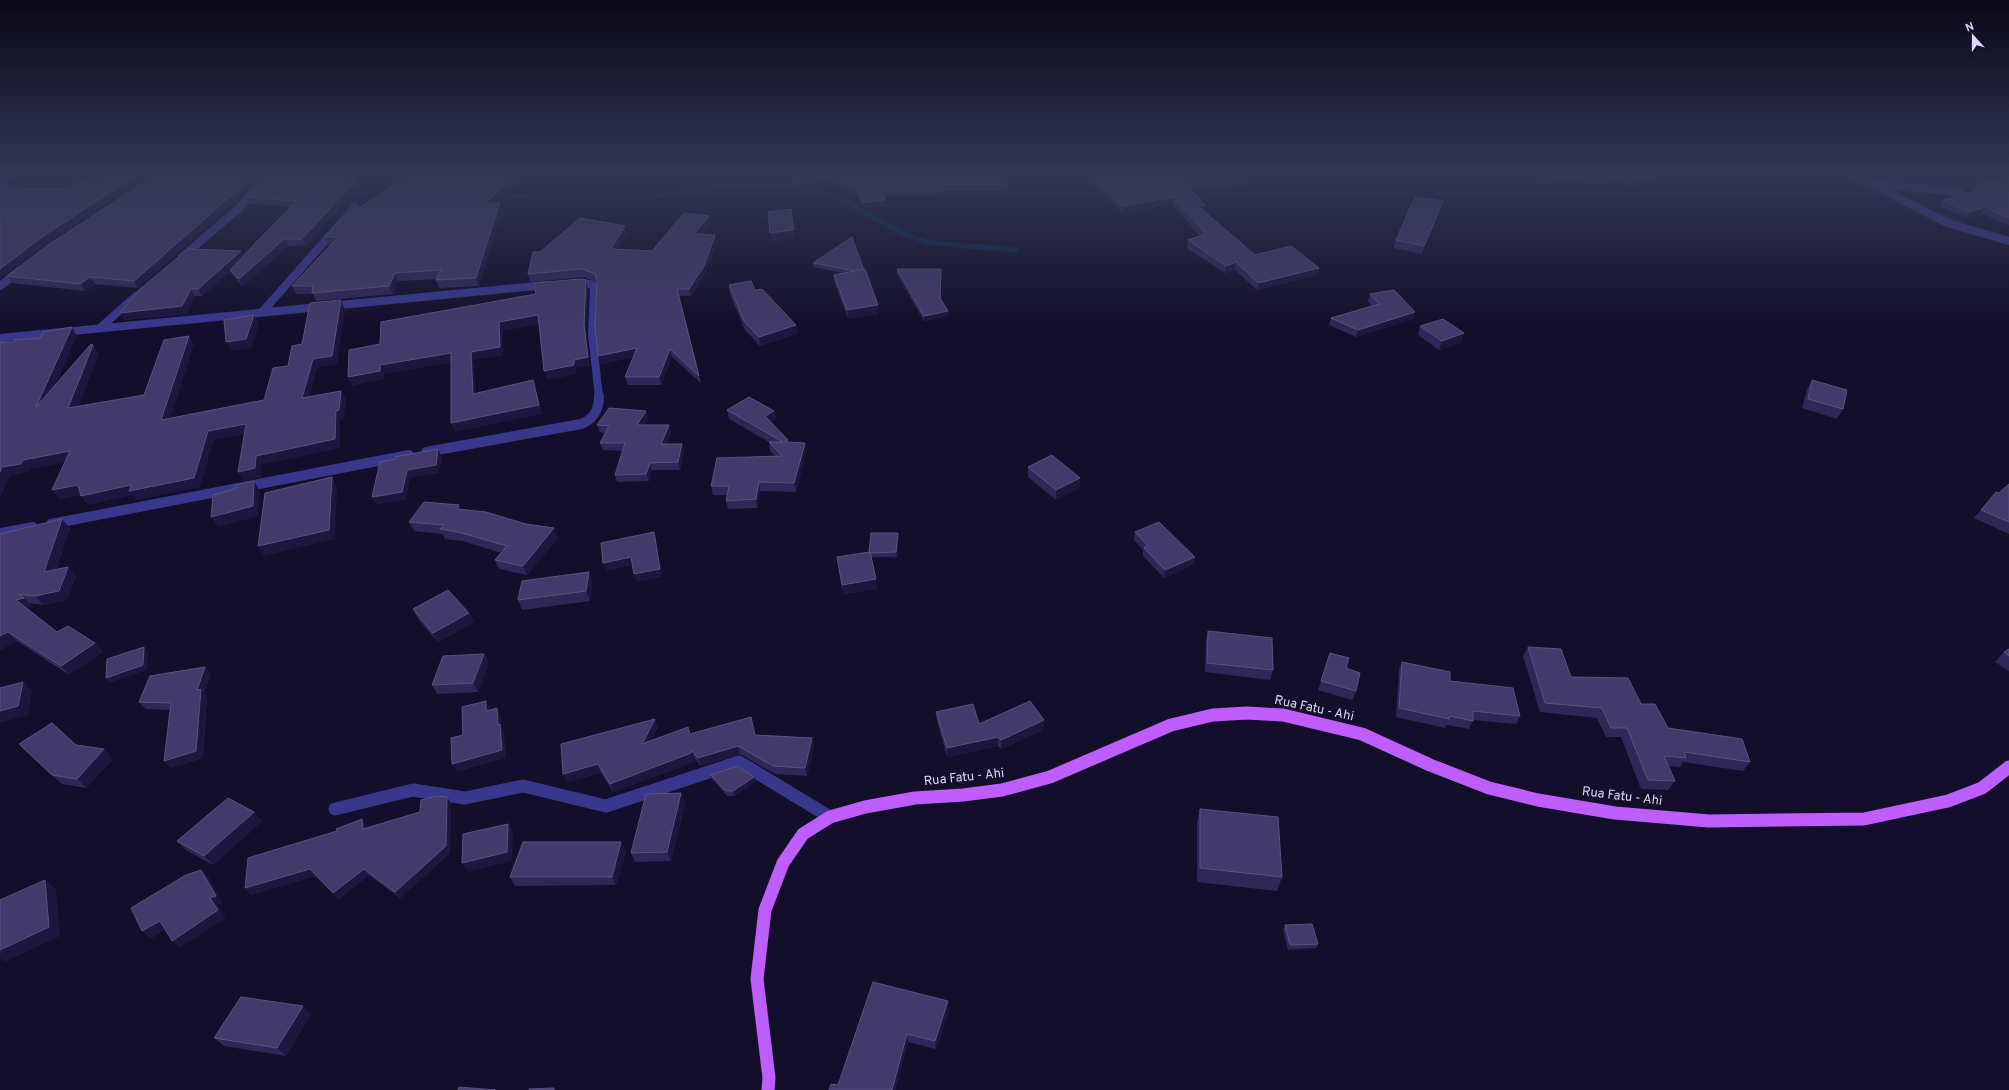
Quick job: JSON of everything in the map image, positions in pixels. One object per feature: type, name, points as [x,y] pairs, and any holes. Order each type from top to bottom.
[{"type":"main road","name":"Rua Fatu - Ahi","points":[[768,1090],[769,1078],[757,979],[765,910],[783,862],[802,834],[830,817],[865,806],[915,798],[962,795],[1002,790],[1050,777],[1171,725],[1213,715],[1247,713],[1283,715],[1362,734],[1430,765],[1488,788],[1538,800],[1615,813],[1709,821],[1864,819],[1948,801],[1982,788],[2009,767]]},
{"type":"street","points":[[178,260],[222,223]]},
{"type":"street","points":[[263,311],[341,223]]},
{"type":"street","points":[[1947,223],[2009,241]]},
{"type":"street","points":[[0,286],[25,267]]},
{"type":"street","points":[[0,338],[69,332],[101,326],[584,282],[592,284],[594,288],[592,333],[599,402],[595,415],[590,420],[548,431],[281,479],[0,533]]},
{"type":"street","points":[[101,326],[143,291]]},
{"type":"street","points":[[335,809],[413,790],[465,798],[523,786],[606,806],[739,762],[830,817]]},
{"type":"building","points":[[0,223],[64,223],[42,237],[0,269]]},
{"type":"building","points":[[82,223],[200,223],[134,281],[90,277],[80,284],[7,276],[48,245]]},
{"type":"building","points":[[275,223],[317,223],[302,239],[284,239],[239,279],[230,270]]},
{"type":"building","points":[[338,223],[493,223],[476,278],[436,280],[441,270],[395,273],[389,286],[312,293],[313,286],[292,286],[338,237],[325,237]]},
{"type":"building","points":[[574,223],[607,223],[625,226],[611,249],[652,251],[676,223],[703,223],[694,234],[715,235],[704,266],[689,289],[677,289],[699,376],[670,349],[659,377],[625,377],[637,348],[598,356],[595,326],[597,281],[595,274],[582,269],[528,274],[533,252],[540,252]]},
{"type":"building","points":[[769,223],[793,223],[794,230],[770,233]]},
{"type":"building","points":[[1196,223],[1218,223],[1255,255],[1291,246],[1319,268],[1258,283],[1236,262],[1226,266],[1188,240],[1206,234]]},
{"type":"building","points":[[1404,223],[1434,223],[1424,246],[1396,240]]},
{"type":"building","points":[[852,237],[864,270],[855,271],[813,263]]},
{"type":"building","points":[[188,249],[241,251],[198,289],[191,289],[182,306],[120,313],[139,290]]},
{"type":"building","points":[[865,269],[878,305],[847,310],[834,275]]},
{"type":"building","points":[[897,269],[941,269],[940,298],[948,311],[924,316]]},
{"type":"building","points":[[581,279],[586,280],[584,325],[588,357],[574,360],[574,365],[544,371],[538,315],[499,322],[500,347],[471,352],[473,394],[533,380],[539,405],[451,423],[451,353],[380,365],[380,371],[348,377],[349,350],[380,344],[381,322],[536,294],[534,283]]},
{"type":"building","points":[[751,281],[755,290],[762,289],[796,325],[759,337],[744,321],[729,285]]},
{"type":"building","points":[[1394,290],[1415,312],[1358,330],[1331,318],[1379,304],[1370,294]]},
{"type":"building","points":[[341,300],[332,356],[313,359],[302,398],[341,391],[339,410],[336,411],[335,439],[256,456],[255,468],[238,472],[246,424],[208,431],[194,478],[129,491],[131,485],[81,496],[78,485],[52,490],[70,451],[23,460],[21,464],[2,467],[0,472],[0,342],[13,342],[14,340],[40,338],[43,332],[72,327],[36,407],[91,344],[93,345],[68,408],[144,395],[164,340],[189,336],[161,420],[264,400],[273,368],[288,366],[292,346],[302,344],[310,303]]},
{"type":"building","points":[[254,315],[246,339],[226,342],[224,320]]},
{"type":"building","points":[[1443,319],[1464,333],[1442,341],[1420,326]]},
{"type":"building","points":[[1812,380],[1847,390],[1843,409],[1808,399]]},
{"type":"building","points":[[749,397],[774,411],[765,416],[788,440],[785,442],[805,443],[794,483],[759,482],[756,499],[726,501],[729,486],[711,486],[717,458],[782,456],[769,442],[783,442],[727,410]]},
{"type":"building","points":[[609,408],[646,411],[637,425],[669,425],[661,444],[682,444],[678,462],[650,463],[646,474],[615,475],[625,443],[600,443],[609,426],[597,425]]},
{"type":"building","points":[[438,449],[436,465],[407,470],[402,492],[372,497],[380,462],[395,459],[395,457]]},
{"type":"building","points":[[1052,455],[1080,478],[1056,490],[1028,467]]},
{"type":"building","points":[[332,477],[329,530],[258,546],[265,493]]},
{"type":"building","points":[[254,481],[253,506],[211,517],[213,495],[235,489],[236,485]]},
{"type":"building","points":[[2009,484],[2009,522],[1981,510],[1996,492],[1999,493]]},
{"type":"building","points":[[424,502],[459,505],[457,509],[486,512],[526,524],[554,528],[523,566],[495,560],[507,546],[458,532],[440,529],[444,525],[409,522]]},
{"type":"building","points":[[62,519],[44,572],[68,567],[59,591],[35,596],[18,594],[24,598],[16,600],[57,632],[68,626],[95,643],[61,666],[8,632],[0,636],[0,534]]},
{"type":"building","points":[[1159,522],[1195,557],[1165,570],[1144,548],[1148,546],[1135,532]]},
{"type":"building","points":[[654,532],[660,569],[634,574],[631,557],[603,563],[601,543]]},
{"type":"building","points":[[871,533],[898,533],[896,552],[870,553]]},
{"type":"building","points":[[870,552],[876,579],[842,585],[837,557]]},
{"type":"building","points":[[589,572],[586,591],[518,600],[522,581]]},
{"type":"building","points":[[448,590],[469,613],[433,633],[413,609]]},
{"type":"building","points":[[1208,631],[1272,638],[1273,670],[1207,663]]},
{"type":"building","points":[[144,647],[143,665],[106,678],[107,659]]},
{"type":"building","points":[[1528,647],[1561,649],[1571,677],[1628,678],[1641,704],[1655,704],[1668,728],[1742,739],[1750,762],[1684,752],[1686,758],[1664,756],[1675,781],[1648,780],[1627,728],[1611,728],[1602,708],[1545,703]]},
{"type":"building","points":[[2009,649],[2009,656],[2004,652]]},
{"type":"building","points":[[1330,653],[1349,658],[1346,668],[1360,673],[1356,691],[1321,681]]},
{"type":"building","points":[[484,654],[473,683],[432,685],[443,656]]},
{"type":"building","points":[[1402,662],[1450,672],[1450,681],[1513,688],[1520,716],[1473,711],[1473,721],[1450,716],[1449,719],[1399,708]]},
{"type":"building","points":[[205,667],[197,690],[201,689],[196,751],[164,761],[171,703],[139,702],[150,676]]},
{"type":"building","points":[[23,682],[18,706],[0,711],[0,688]]},
{"type":"building","points":[[486,701],[486,711],[497,708],[502,750],[452,764],[451,738],[463,735],[462,707]]},
{"type":"building","points":[[1030,701],[1044,720],[1001,740],[998,737],[947,748],[936,712],[973,704],[979,724]]},
{"type":"building","points":[[751,717],[755,735],[812,738],[805,768],[773,766],[738,746],[698,758],[692,751],[691,753],[610,784],[598,764],[563,774],[561,744],[655,719],[642,744],[688,727],[690,734]]},
{"type":"building","points":[[52,723],[76,745],[104,749],[77,779],[52,775],[19,744]]},
{"type":"building","points":[[737,766],[754,777],[733,791],[726,791],[711,775]]},
{"type":"building","points":[[681,793],[667,852],[631,853],[646,794]]},
{"type":"building","points":[[437,796],[447,797],[446,846],[395,892],[364,869],[333,893],[310,869],[245,888],[248,858],[337,831],[336,829],[362,819],[363,829],[420,812],[421,800]]},
{"type":"building","points":[[228,798],[254,812],[204,856],[177,841]]},
{"type":"building","points":[[1200,809],[1278,817],[1282,877],[1200,868]]},
{"type":"building","points":[[508,824],[507,852],[462,863],[463,834]]},
{"type":"building","points":[[523,842],[621,842],[612,877],[510,877]]},
{"type":"building","points":[[201,870],[216,896],[210,898],[218,910],[172,941],[160,921],[142,931],[131,908],[186,875]]},
{"type":"building","points":[[45,880],[49,927],[0,950],[0,900]]},
{"type":"building","points":[[1312,924],[1318,944],[1290,945],[1285,925]]},
{"type":"building","points":[[873,982],[948,1001],[935,1041],[907,1034],[892,1090],[829,1090],[831,1084],[838,1085]]},
{"type":"building","points":[[241,997],[303,1006],[277,1048],[214,1038]]},
{"type":"building","points":[[459,1087],[495,1090],[458,1090]]},
{"type":"building","points":[[554,1088],[554,1090],[529,1090],[529,1089]]},
{"type":"waterway","points":[[883,223],[903,234],[930,243],[1017,250]]}]
